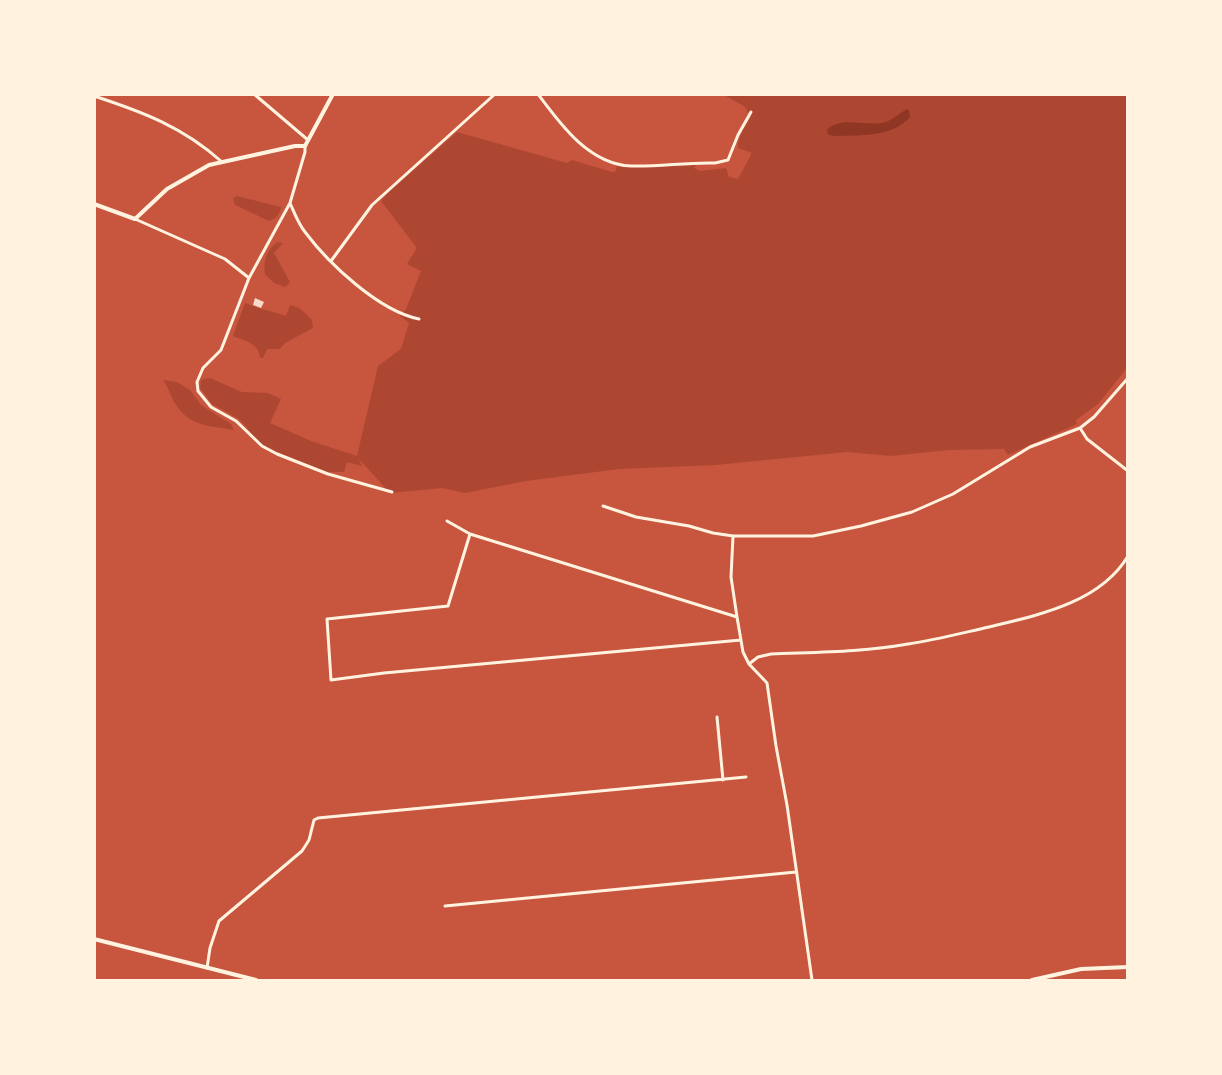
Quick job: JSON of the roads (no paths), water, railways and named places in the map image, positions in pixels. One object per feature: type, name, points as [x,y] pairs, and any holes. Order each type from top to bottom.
[{"type":"street","points":[[254,94],[308,140]]},
{"type":"street","points":[[333,94],[305,146],[290,202],[249,278],[221,350],[204,368],[197,382],[198,392],[212,407],[236,421],[262,446],[277,454],[328,474],[392,492]]},
{"type":"street","points":[[331,261],[372,205],[495,94]]},
{"type":"street","points":[[538,94],[584,147],[604,159],[630,166],[715,163],[728,160],[751,112]]},
{"type":"street","points":[[94,96],[165,122],[188,134],[222,162]]},
{"type":"street","points":[[135,219],[152,201],[178,181],[209,165],[295,146],[305,146]]},
{"type":"street","points":[[290,202],[304,231],[331,261],[368,294],[394,309],[419,319]]},
{"type":"street","points":[[94,204],[135,219],[225,259],[249,278]]},
{"type":"street","points":[[603,506],[636,517],[733,536],[813,536],[861,526],[912,512],[953,494],[1030,447],[1080,428],[1094,417],[1128,378]]},
{"type":"street","points":[[1080,428],[1088,439],[1128,471]]},
{"type":"street","points":[[447,521],[470,534],[737,617]]},
{"type":"street","points":[[470,534],[448,606],[327,619],[331,680],[384,673],[741,640]]},
{"type":"street","points":[[733,536],[731,577],[743,652],[749,664],[767,683],[812,981]]},
{"type":"street","points":[[749,664],[758,657],[771,654],[854,650],[908,644],[1027,618],[1079,599],[1098,588],[1116,573],[1128,556]]},
{"type":"street","points":[[717,717],[723,780]]},
{"type":"street","points":[[207,968],[214,933],[219,921],[302,851],[309,840],[314,820],[318,818],[746,777]]},
{"type":"street","points":[[445,906],[796,872]]},
{"type":"street","points":[[94,939],[256,981]]},
{"type":"street","points":[[1032,981],[1081,969],[1128,968]]}]
